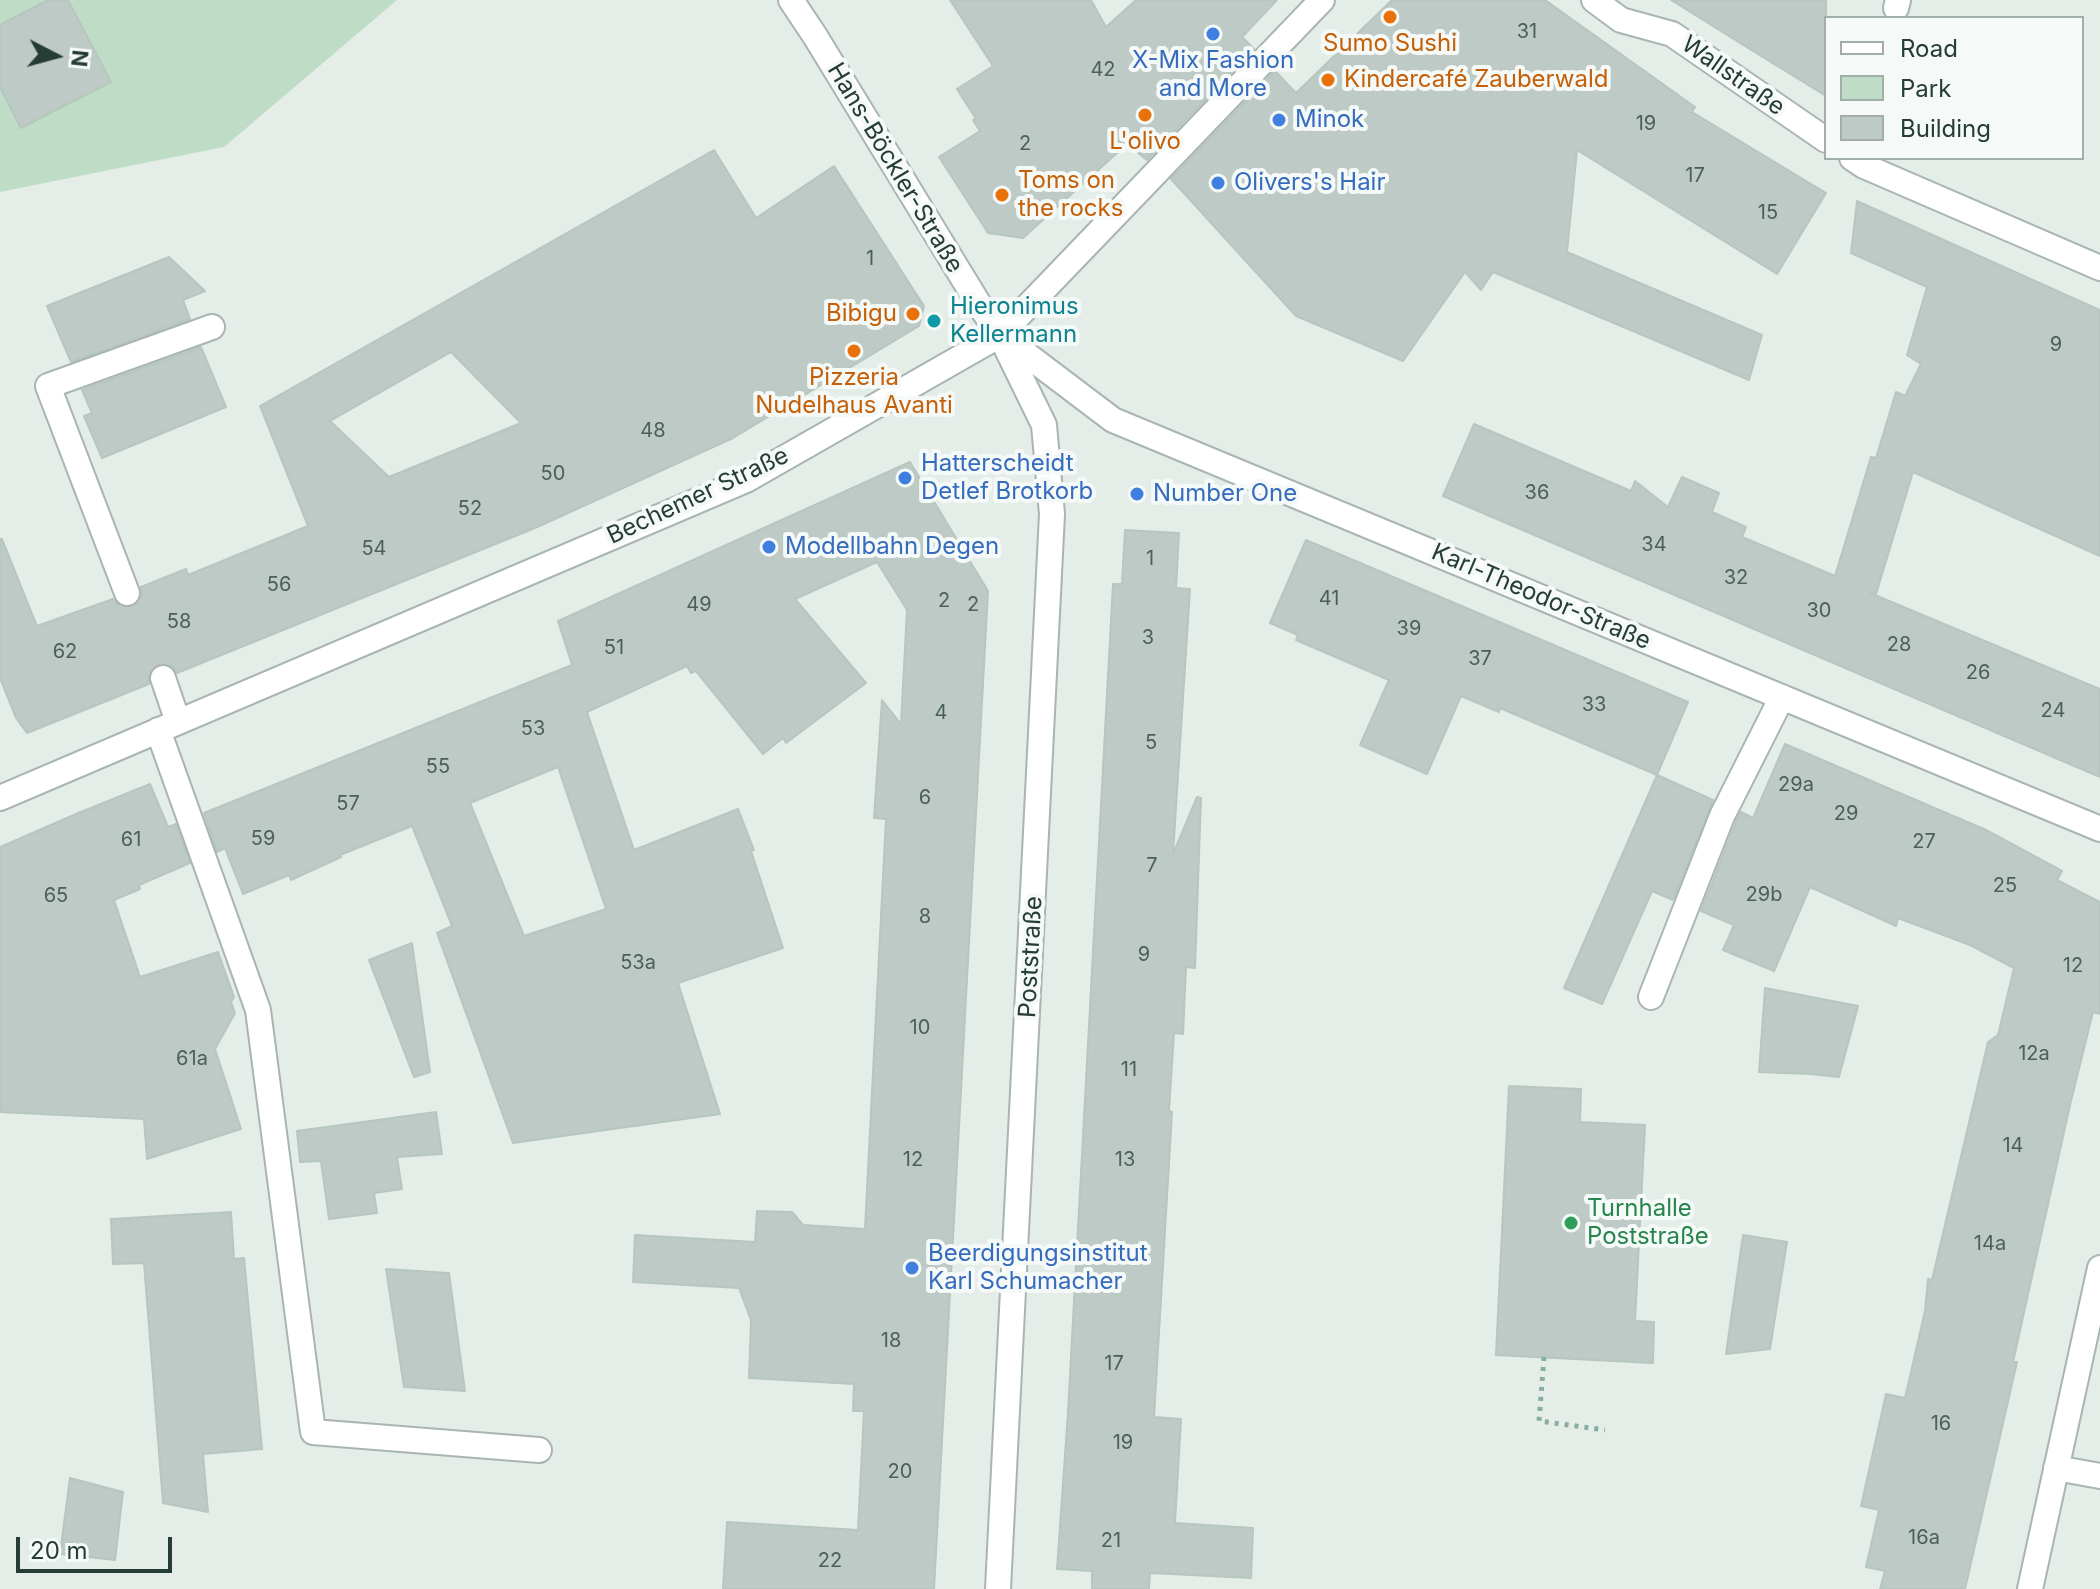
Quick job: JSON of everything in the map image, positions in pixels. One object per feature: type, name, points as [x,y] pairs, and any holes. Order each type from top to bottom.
[{"type":"street","name":"Hans-Böckler-Straße","points":[[791,0],[1000,335]]},
{"type":"street","name":"Bechemer Straße","points":[[0,798],[746,480],[1000,335],[1322,0]]},
{"type":"street","name":"Wallstraße","points":[[1594,0],[1621,20],[1672,34],[1824,139]]},
{"type":"street","points":[[1860,161],[2100,268]]},
{"type":"street","points":[[127,593],[48,386],[212,327]]},
{"type":"street","name":"Karl-Theodor-Straße","points":[[1000,335],[1113,420],[2100,829]]},
{"type":"street","name":"Poststraße","points":[[998,1589],[1052,514],[1044,425],[1000,335]]},
{"type":"street","points":[[163,678],[168,726],[258,1010],[313,1432],[539,1450]]},
{"type":"street","points":[[1651,997],[1722,816],[1782,697]]},
{"type":"street","points":[[2030,1589],[2100,1268]]},
{"type":"street","points":[[2056,1468],[2100,1476]]},
{"type":"path","points":[[1544,1357],[1539,1421],[1605,1430]]},
{"type":"green space","points":[[0,0],[397,0],[224,147],[0,192]]},
{"type":"building","points":[[48,0],[68,0],[111,82],[21,128],[0,87],[0,25]]},
{"type":"building","points":[[950,0],[1091,0],[1106,27],[1136,0],[1277,0],[1242,37],[1254,49],[1147,160],[1127,144],[1023,238],[988,233],[939,157],[980,131],[957,89],[993,66]]},
{"type":"building","points":[[1392,0],[1545,0],[1695,107],[1692,112],[1826,193],[1777,274],[1577,150],[1567,252],[1762,335],[1749,380],[1493,272],[1481,290],[1465,272],[1403,361],[1296,316],[1171,179],[1275,71],[1296,93]]},
{"type":"building","points":[[1671,0],[1826,0],[1824,95]]},
{"type":"building","points":[[714,150],[756,218],[834,166],[924,306],[919,326],[733,438],[535,528],[177,673],[167,664],[157,664],[149,674],[149,684],[27,733],[16,718],[0,678],[0,539],[37,626],[113,599],[125,608],[132,607],[139,602],[141,587],[186,569],[188,575],[308,526],[260,406]],"holes":[[[451,352],[521,423],[389,477],[330,421]]]},
{"type":"building","points":[[1857,201],[2100,310],[2100,556],[1913,472],[1876,594],[1870,593],[2100,689],[2100,777],[1443,496],[1474,424],[1631,491],[1635,481],[1668,507],[1682,477],[1719,493],[1712,512],[1746,527],[1742,537],[1835,576],[1871,457],[1876,458],[1896,392],[1905,396],[1921,364],[1907,355],[1927,287],[1851,253]]},
{"type":"building","points":[[169,257],[205,291],[183,300],[190,319],[71,362],[47,306]]},
{"type":"building","points":[[201,347],[226,407],[102,458],[84,416],[92,413],[82,390]]},
{"type":"building","points":[[910,462],[988,591],[934,1589],[723,1589],[727,1522],[858,1530],[864,1411],[853,1411],[854,1384],[749,1378],[751,1320],[739,1288],[633,1282],[635,1235],[755,1242],[757,1211],[792,1212],[803,1225],[865,1229],[886,819],[874,818],[882,700],[901,724],[907,610],[877,562],[795,599],[866,683],[786,743],[783,738],[763,754],[696,671],[691,673],[687,666],[587,712],[634,850],[738,809],[754,850],[751,851],[783,948],[678,983],[720,1114],[513,1143],[437,933],[452,926],[412,826],[340,855],[291,880],[289,875],[243,894],[225,848],[217,852],[204,813],[572,665],[558,621]],"holes":[[[558,767],[606,909],[524,936],[470,803]]]},
{"type":"building","points":[[1125,530],[1179,533],[1176,588],[1190,589],[1173,854],[1197,797],[1201,798],[1195,968],[1186,967],[1183,1034],[1174,1033],[1154,1417],[1181,1419],[1175,1523],[1253,1528],[1251,1578],[1150,1573],[1149,1589],[1092,1589],[1092,1571],[1057,1569],[1113,584],[1122,584]]},
{"type":"building","points":[[1306,540],[1688,702],[1657,775],[1500,708],[1499,712],[1461,696],[1427,774],[1360,745],[1389,680],[1296,640],[1298,635],[1270,623]]},
{"type":"building","points":[[1785,744],[1986,830],[2062,871],[2057,880],[2100,902],[2100,1014],[2093,1012],[2070,1105],[2013,1362],[2017,1362],[1965,1589],[1880,1589],[1885,1571],[1866,1567],[1879,1510],[1861,1506],[1886,1394],[1905,1398],[1925,1311],[1928,1279],[1932,1280],[1988,1042],[1998,1035],[2014,968],[1970,945],[1898,918],[1896,926],[1810,887],[1774,971],[1723,950],[1734,925],[1701,911],[1741,812],[1753,818]]},
{"type":"building","points":[[1657,775],[1713,800],[1673,900],[1652,891],[1602,1004],[1564,988]]},
{"type":"building","points":[[150,784],[168,827],[176,824],[190,863],[139,885],[140,889],[114,900],[140,977],[218,952],[234,997],[231,1002],[235,1013],[215,1049],[241,1129],[147,1159],[144,1119],[0,1112],[0,847]]},
{"type":"building","points":[[412,943],[430,1072],[414,1077],[369,960]]},
{"type":"building","points":[[1765,988],[1858,1006],[1839,1077],[1759,1072]]},
{"type":"building","name":"Turnhalle Poststraße","points":[[1509,1086],[1581,1089],[1580,1122],[1645,1125],[1635,1321],[1654,1322],[1653,1363],[1496,1355]]},
{"type":"building","points":[[436,1112],[442,1154],[397,1157],[402,1189],[374,1193],[377,1213],[329,1219],[321,1161],[300,1162],[297,1131]]},
{"type":"building","points":[[231,1212],[234,1259],[244,1258],[262,1449],[203,1454],[208,1512],[163,1503],[144,1263],[113,1264],[111,1219]]},
{"type":"building","points":[[1743,1235],[1787,1242],[1770,1349],[1726,1354]]},
{"type":"building","points":[[386,1269],[449,1273],[465,1391],[404,1387]]},
{"type":"building","points":[[70,1478],[123,1492],[115,1560],[60,1554]]},
{"type":"tunnel","points":[[127,593],[163,678]]},
{"type":"place","name":"Sumo Sushi","points":[[1390,17]]},
{"type":"place","name":"X-Mix Fashion and More","points":[[1213,34]]},
{"type":"place","name":"Kindercafé Zauberwald","points":[[1328,80]]},
{"type":"place","name":"L'olivo","points":[[1145,115]]},
{"type":"place","name":"Minok","points":[[1279,120]]},
{"type":"place","name":"Olivers's Hair","points":[[1218,183]]},
{"type":"place","name":"Toms on the rocks","points":[[1002,195]]},
{"type":"place","name":"Bibigu","points":[[913,314]]},
{"type":"place","name":"Hieronimus Kellermann","points":[[934,321]]},
{"type":"place","name":"Pizzeria Nudelhaus Avanti","points":[[854,351]]},
{"type":"place","name":"Hatterscheidt Detlef Brotkorb","points":[[905,478]]},
{"type":"place","name":"Number One","points":[[1137,494]]},
{"type":"place","name":"Modellbahn Degen","points":[[769,547]]},
{"type":"place","name":"Turnhalle Poststraße","points":[[1571,1223]]},
{"type":"place","name":"Beerdigungsinstitut Karl Schumacher","points":[[912,1268]]}]
